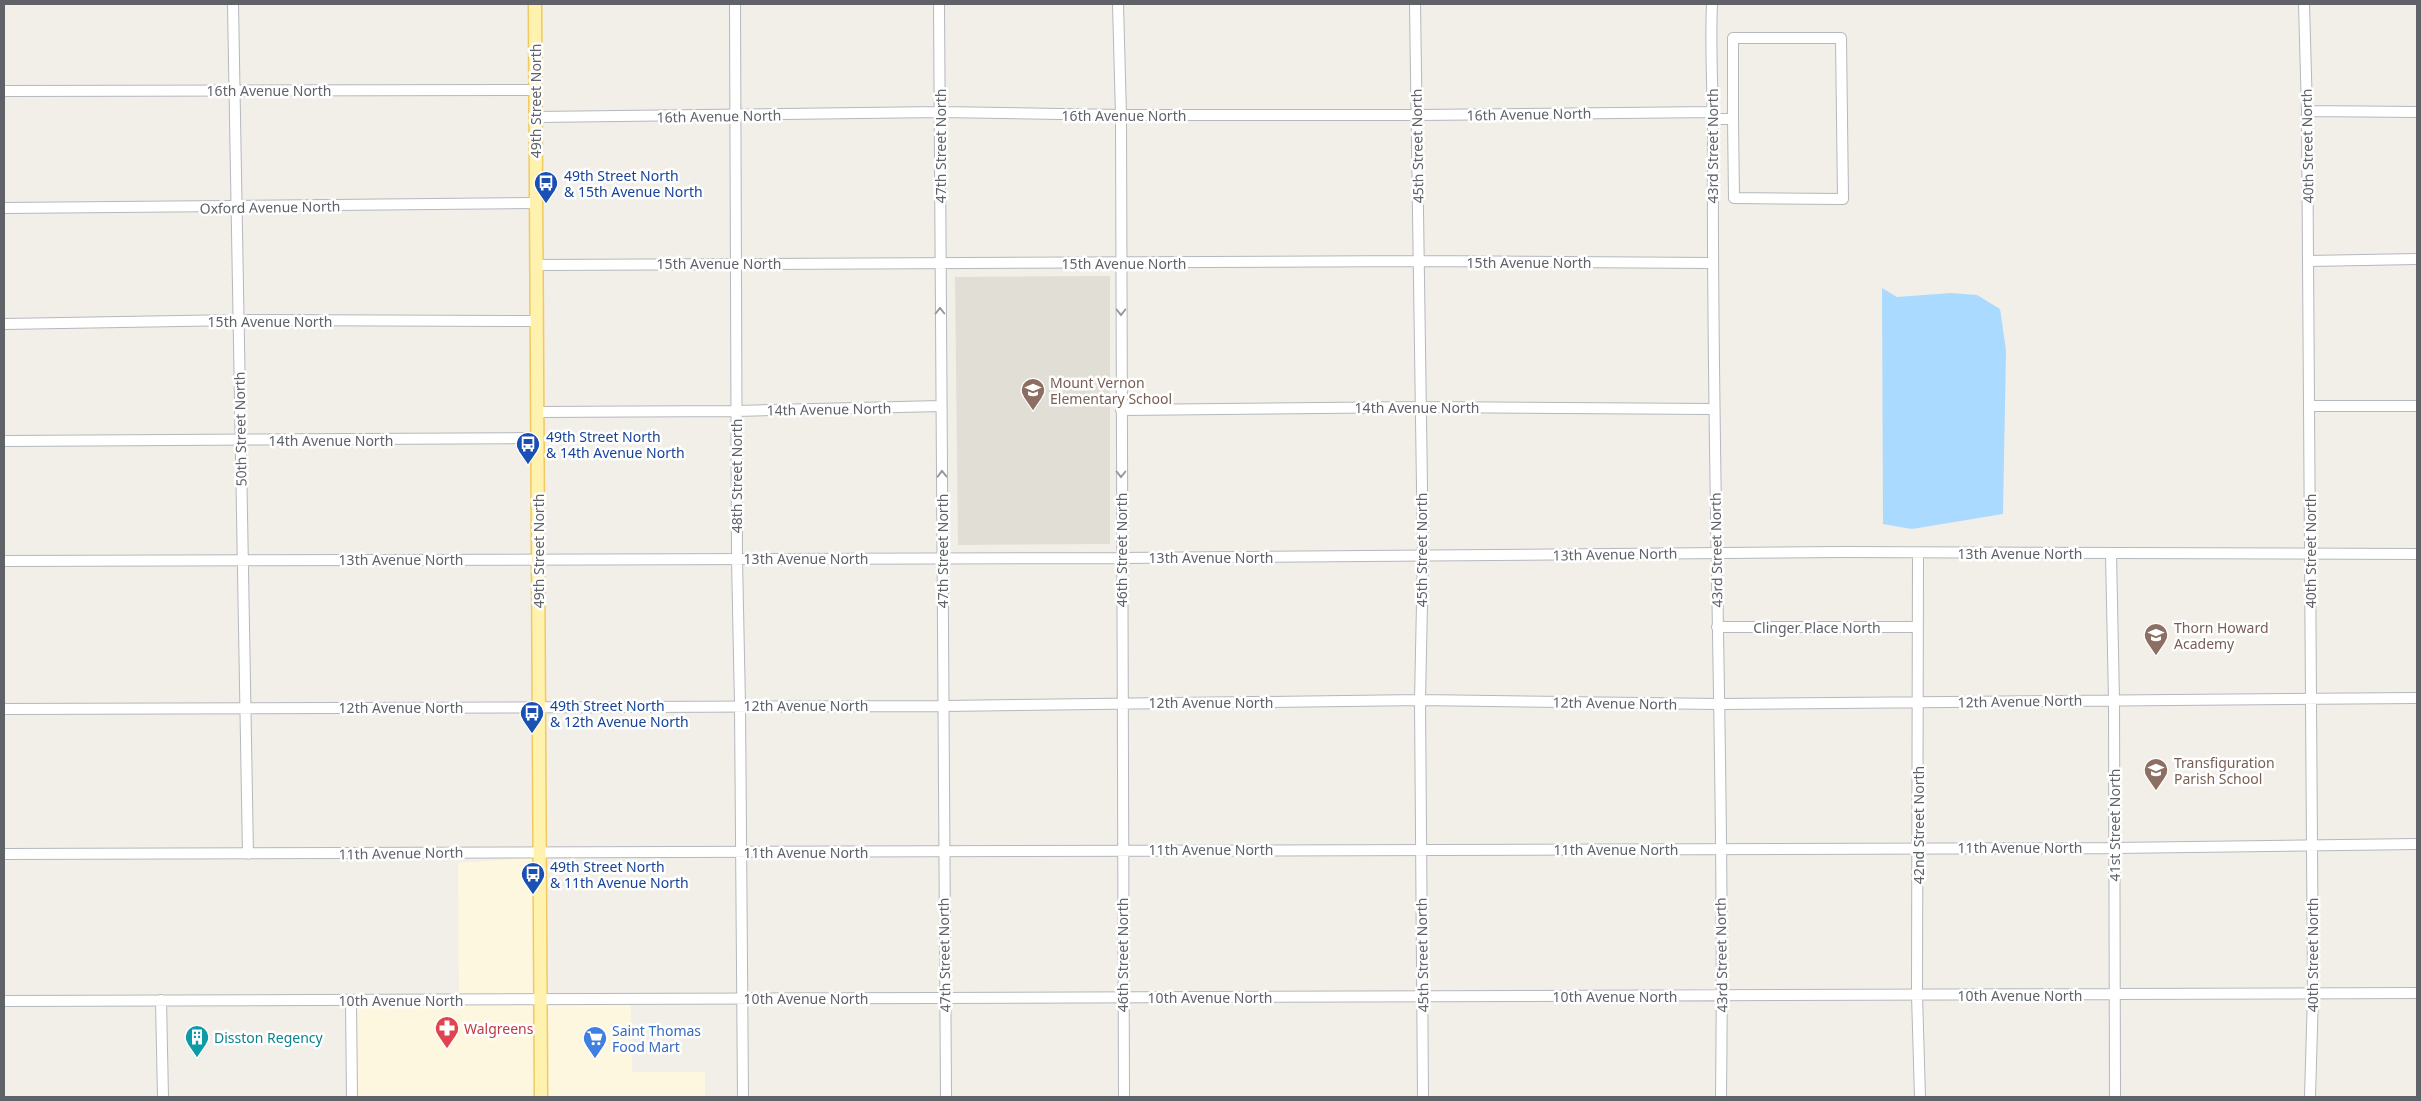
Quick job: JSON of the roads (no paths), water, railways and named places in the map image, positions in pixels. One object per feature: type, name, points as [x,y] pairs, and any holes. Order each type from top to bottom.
[{"type":"main road","name":"49th Street North","points":[[535,4],[542,1097]]},
{"type":"street","name":"50th Street North","points":[[232,4],[248,854]]},
{"type":"street","name":"48th Street North","points":[[735,4],[737,559],[743,1097]]},
{"type":"street","name":"47th Street North","points":[[939,4],[946,1097]]},
{"type":"street","name":"46th Street North","points":[[1118,4],[1121,115],[1122,997],[1124,1097]]},
{"type":"street","name":"45th Street North","points":[[1414,4],[1422,556],[1420,700],[1423,1097]]},
{"type":"street","name":"43rd Street North","points":[[1712,4],[1713,408],[1717,553],[1722,996],[1721,1097]]},
{"type":"street","name":"40th Street North","points":[[2304,4],[2310,406],[2313,994],[2310,1097]]},
{"type":"street","points":[[1733,38],[1841,38],[1843,199],[1734,198],[1733,119],[1733,38]]},
{"type":"street","name":"16th Avenue North","points":[[4,91],[234,89],[535,90]]},
{"type":"street","points":[[2307,111],[2417,112]]},
{"type":"street","name":"16th Avenue North","points":[[536,118],[940,112],[1121,115],[1713,116],[1733,119]]},
{"type":"street","name":"Oxford Avenue North","points":[[4,208],[236,208],[536,203]]},
{"type":"street","points":[[2308,260],[2417,259]]},
{"type":"street","name":"15th Avenue North","points":[[536,265],[736,262],[1121,263],[1419,261],[1712,263]]},
{"type":"street","name":"15th Avenue North","points":[[4,324],[238,320],[537,322]]},
{"type":"street","name":"14th Avenue North","points":[[537,412],[736,411],[941,406]]},
{"type":"street","points":[[2310,406],[2417,406]]},
{"type":"street","name":"14th Avenue North","points":[[1121,410],[1420,407],[1713,408]]},
{"type":"street","name":"14th Avenue North","points":[[4,441],[537,438]]},
{"type":"street","name":"13th Avenue North","points":[[4,561],[1121,558],[1717,553],[2417,554]]},
{"type":"street","name":"42nd Street North","points":[[1918,553],[1917,995],[1920,1097]]},
{"type":"street","name":"41st Street North","points":[[2111,554],[2114,700],[2115,1097]]},
{"type":"street","name":"Clinger Place North","points":[[1717,627],[1918,627]]},
{"type":"street","name":"12th Avenue North","points":[[4,708],[943,706],[1122,702],[1420,700],[1718,704],[2417,698]]},
{"type":"street","name":"11th Avenue North","points":[[4,854],[1421,848],[2114,848],[2417,844]]},
{"type":"street","name":"10th Avenue North","points":[[4,1001],[2417,993]]},
{"type":"street","points":[[161,1000],[163,1097]]},
{"type":"street","points":[[351,1000],[352,1097]]},
{"type":"water","points":[[1882,288],[1897,297],[1951,293],[1977,295],[2000,309],[2006,350],[2003,514],[1912,529],[1883,524]]},
{"type":"place","name":"49th Street North & 15th Avenue North","points":[[546,204]]},
{"type":"place","name":"Mount Vernon Elementary School","points":[[1033,411]]},
{"type":"place","name":"49th Street North & 14th Avenue North","points":[[528,465]]},
{"type":"place","name":"Thorn Howard Academy","points":[[2156,656]]},
{"type":"place","name":"49th Street North & 12th Avenue North","points":[[532,734]]},
{"type":"place","name":"Transfiguration Parish School","points":[[2156,791]]},
{"type":"place","name":"49th Street North & 11th Avenue North","points":[[533,895]]},
{"type":"place","name":"Walgreens","points":[[447,1049]]},
{"type":"place","name":"Disston Regency","points":[[197,1058]]},
{"type":"place","name":"Saint Thomas Food Mart","points":[[595,1059]]}]
